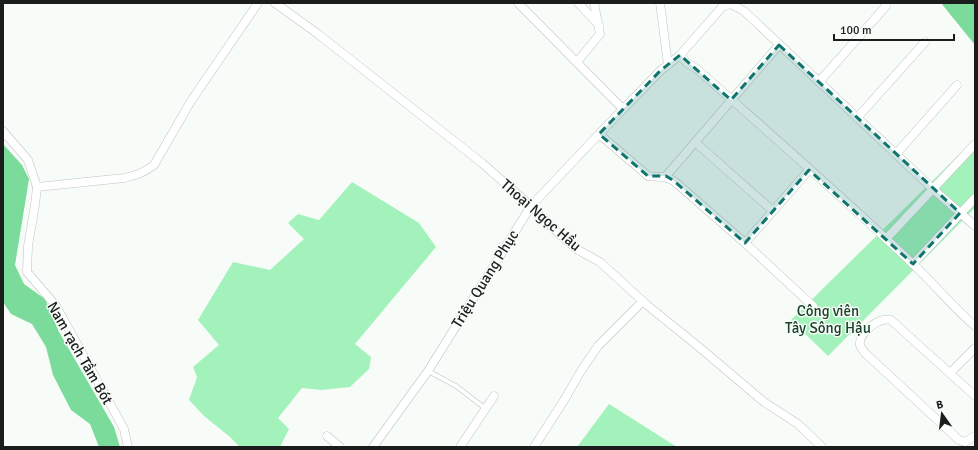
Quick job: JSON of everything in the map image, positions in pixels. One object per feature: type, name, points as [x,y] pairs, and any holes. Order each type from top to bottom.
[{"type":"street","points":[[37,187],[124,178],[137,175],[154,165],[191,101],[258,3]]},
{"type":"street","name":"Thoại Ngọc Hầu","points":[[275,3],[318,34],[482,163],[578,250],[600,262],[643,302],[764,402],[798,424],[822,447]]},
{"type":"street","points":[[518,3],[623,109]]},
{"type":"street","points":[[578,3],[599,25]]},
{"type":"street","points":[[577,62],[600,34],[594,3]]},
{"type":"street","points":[[660,3],[668,64]]},
{"type":"street","points":[[731,3],[744,11],[933,189],[975,226]]},
{"type":"street","name":"Triệu Quang Phục","points":[[373,447],[428,371],[531,206],[660,71],[680,56],[724,6],[731,3]]},
{"type":"street","points":[[819,82],[886,6]]},
{"type":"street","points":[[858,118],[925,42]]},
{"type":"street","points":[[666,176],[779,45]]},
{"type":"street","points":[[680,56],[886,239],[975,326]]},
{"type":"street","points":[[896,154],[957,84]]},
{"type":"street","name":"Nam rạch Tầm Bót","points":[[3,131],[28,160],[37,187],[28,246],[27,272],[56,306],[124,429],[128,447]]},
{"type":"street","points":[[599,134],[648,176],[666,176],[674,181],[745,243],[813,306]]},
{"type":"street","points":[[695,142],[773,212]]},
{"type":"street","points":[[886,239],[975,144]]},
{"type":"street","points":[[745,243],[809,170]]},
{"type":"street","points":[[913,264],[975,198]]},
{"type":"street","points":[[534,447],[563,402],[580,371],[598,346],[643,302]]},
{"type":"street","points":[[975,396],[891,320],[887,319],[877,321],[864,334],[860,344],[861,348],[959,440],[965,442],[975,436]]},
{"type":"street","points":[[950,373],[975,348]]},
{"type":"street","points":[[460,447],[494,396]]},
{"type":"street","points":[[327,436],[340,447]]},
{"type":"lane","points":[[428,371],[456,386],[486,409]]},
{"type":"highlighted area","points":[[779,45],[960,213],[913,264],[809,170],[745,243],[674,181],[666,176],[648,176],[599,134],[660,71],[680,55],[731,100]]},
{"type":"green space","name":"Công viên Tây Sông Hậu","points":[[975,139],[975,208],[828,356],[791,320]]},
{"type":"green space","points":[[352,182],[419,223],[436,247],[355,344],[371,357],[369,369],[350,387],[322,390],[302,388],[278,418],[289,429],[280,447],[240,447],[204,416],[189,400],[197,377],[193,367],[219,345],[198,320],[233,262],[270,270],[304,239],[288,223],[298,214],[319,220]]},
{"type":"green space","points":[[609,404],[677,447],[577,447]]},
{"type":"shaded area","points":[[941,3],[975,3],[975,45]]},
{"type":"shaded area","points":[[3,144],[22,165],[29,179],[15,265],[24,284],[45,299],[59,332],[114,427],[120,447],[99,447],[90,424],[71,410],[53,375],[46,347],[32,324],[11,314],[3,302]]}]
